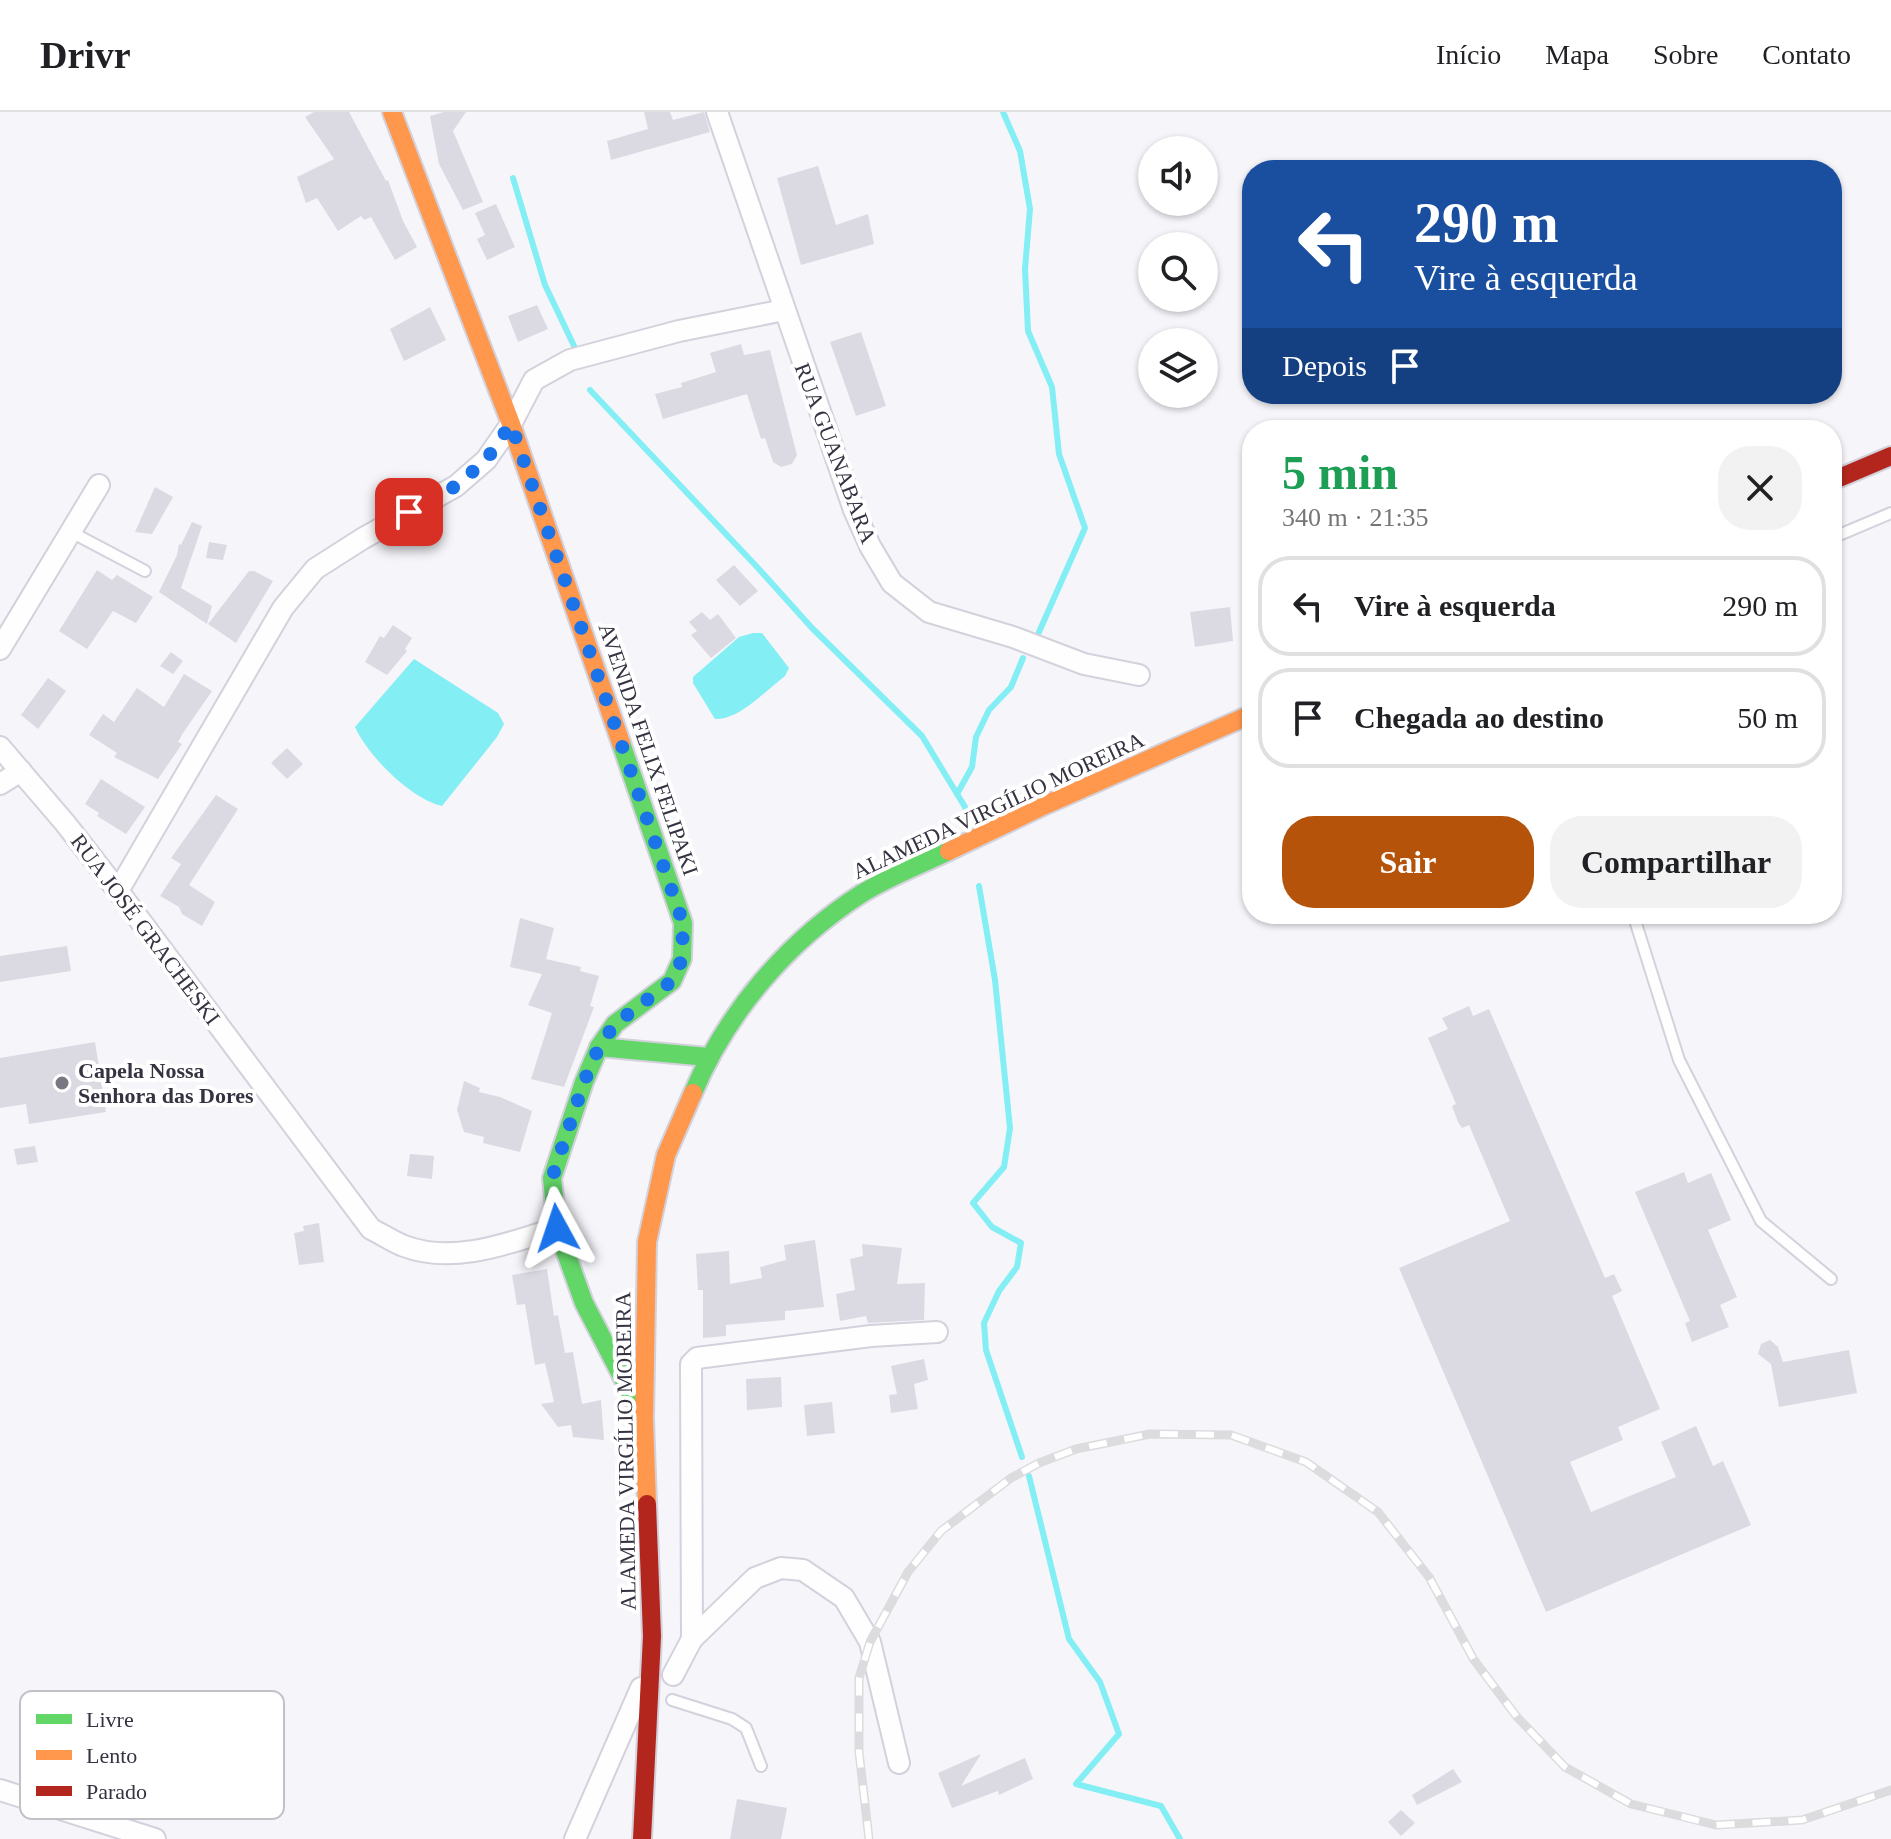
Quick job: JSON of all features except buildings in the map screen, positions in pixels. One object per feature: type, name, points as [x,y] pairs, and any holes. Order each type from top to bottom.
[{"type":"main road","name":"AVENIDA FELIX FELIPAKI","points":[[392,112],[511,424],[683,923],[682,959],[672,981],[615,1024],[599,1047],[552,1178],[557,1228],[584,1303],[644,1419]]},
{"type":"main road","points":[[1842,477],[1891,456]]},
{"type":"main road","name":"ALAMEDA VIRGÍLIO MOREIRA","points":[[642,1839],[652,1636],[644,1419],[647,1242],[666,1155],[708,1057],[751,993],[801,939],[862,893],[1043,806],[1242,718]]},
{"type":"main road","points":[[599,1047],[708,1057]]},
{"type":"main road","points":[[672,1707],[673,1675]]},
{"type":"street","name":"RUA GUANABARA","points":[[717,112],[854,510],[870,546],[892,583],[929,612],[1013,637],[1084,664],[1139,675]]},
{"type":"street","points":[[118,891],[283,608],[315,569],[456,486],[486,460],[511,424],[534,380],[570,360],[679,331],[784,310]]},
{"type":"street","points":[[0,649],[99,485]]},
{"type":"street","name":"RUA JOSÉ GRACHESKI","points":[[0,747],[118,891],[371,1229],[406,1247],[449,1254],[493,1248],[557,1228]]},
{"type":"street","points":[[0,784],[21,771]]},
{"type":"street","points":[[673,1675],[683,1638],[691,1364],[697,1358],[871,1336],[937,1332]]},
{"type":"street","points":[[683,1638],[755,1578],[781,1568],[803,1570],[844,1598],[870,1642],[899,1763]]},
{"type":"street","points":[[575,1839],[650,1666]]},
{"type":"street","points":[[0,1790],[20,1796]]},
{"type":"street","points":[[92,1819],[155,1839]]},
{"type":"lane","points":[[1842,534],[1891,513]]},
{"type":"lane","points":[[71,532],[145,571]]},
{"type":"lane","points":[[1636,924],[1679,1060],[1761,1221],[1831,1279]]},
{"type":"lane","points":[[672,1707],[732,1719],[746,1728],[761,1766]]},
{"type":"water","points":[[762,633],[789,668],[785,676],[743,710],[715,719],[693,683],[693,677],[739,637]]},
{"type":"water","points":[[414,659],[498,713],[504,724],[442,806],[404,786],[370,751],[355,727]]},
{"type":"waterway","points":[[1003,112],[1020,151],[1030,209],[1025,269],[1028,331],[1052,387],[1059,454],[1085,528],[1039,632]]},
{"type":"waterway","points":[[513,178],[545,285],[575,348]]},
{"type":"waterway","points":[[590,390],[812,628],[922,736],[965,807],[968,824]]},
{"type":"waterway","points":[[957,794],[972,767],[976,737],[989,710],[1011,687],[1023,658]]},
{"type":"waterway","points":[[979,886],[995,980],[1010,1128],[1004,1167],[973,1203],[992,1227],[1021,1243],[1017,1267],[999,1291],[984,1323],[986,1350],[1022,1457]]},
{"type":"waterway","points":[[1029,1476],[1069,1639],[1100,1682],[1119,1734],[1076,1784],[1161,1806],[1180,1839]]},
{"type":"railway","points":[[869,1839],[859,1752],[859,1678],[870,1642],[908,1572],[941,1531],[1011,1478],[1076,1449],[1150,1434],[1231,1435],[1306,1462],[1378,1512],[1429,1577],[1474,1660],[1517,1717],[1565,1767],[1631,1804],[1716,1825],[1802,1820],[1891,1790]]},
{"type":"traffic: fast","points":[[621,743],[683,923],[682,959],[672,981],[615,1024],[599,1047],[552,1178],[557,1228],[584,1303],[643,1417]]},
{"type":"traffic: fast","points":[[693,1093],[723,1034],[742,1007],[762,981],[808,934],[871,888],[949,851]]},
{"type":"traffic: fast","points":[[599,1047],[708,1057]]},
{"type":"traffic: slow","points":[[392,112],[511,424],[621,743]]},
{"type":"traffic: slow","points":[[949,851],[1242,718]]},
{"type":"traffic: slow","points":[[647,1504],[644,1419],[647,1242],[666,1155],[693,1093]]},
{"type":"traffic: jam","points":[[1842,477],[1891,456]]},
{"type":"traffic: jam","points":[[642,1839],[652,1636],[647,1504]]},
{"type":"place","name":"Capela Nossa Senhora das Dores","points":[[62,1083]]},
{"type":"route","points":[[409,512],[456,486],[486,460],[511,424],[683,923],[682,959],[672,981],[615,1024],[599,1047],[584,1082],[552,1178],[557,1228]]}]
